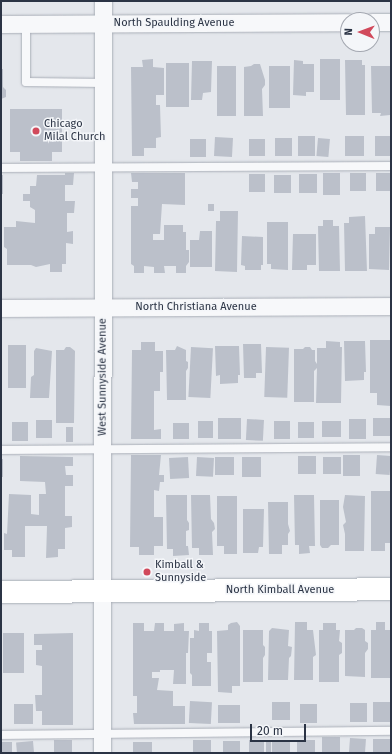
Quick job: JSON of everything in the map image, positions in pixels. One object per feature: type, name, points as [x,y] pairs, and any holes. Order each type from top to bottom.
[{"type":"street","name":"West Sunnyside Avenue","points":[[102,753],[104,1]]},
{"type":"street","name":"North Spaulding Avenue","points":[[1,24],[340,22]]},
{"type":"street","points":[[380,22],[391,22]]},
{"type":"street","name":"North Christiana Avenue","points":[[1,308],[391,306]]},
{"type":"street","name":"North Kimball Avenue","points":[[1,592],[391,589]]},
{"type":"lane","points":[[26,24],[26,82],[104,83]]},
{"type":"lane","points":[[1,168],[391,166]]},
{"type":"lane","points":[[1,450],[391,447]]},
{"type":"lane","points":[[1,735],[391,731]]},
{"type":"building","points":[[153,59],[153,67],[164,68],[164,95],[156,95],[156,105],[160,105],[161,137],[156,138],[156,148],[144,148],[144,156],[132,156],[131,67],[143,67],[142,60]]},
{"type":"building","points":[[320,59],[340,59],[340,100],[320,100]]},
{"type":"building","points":[[294,60],[303,61],[303,64],[314,64],[314,92],[306,92],[306,96],[293,95]]},
{"type":"building","points":[[345,60],[362,60],[362,65],[365,65],[365,115],[346,115]]},
{"type":"building","points":[[192,61],[212,61],[211,92],[203,93],[202,100],[191,100]]},
{"type":"building","points":[[166,63],[189,63],[189,107],[166,107]]},
{"type":"building","points":[[260,64],[265,80],[265,85],[262,89],[263,116],[244,116],[244,67]]},
{"type":"building","points":[[217,66],[236,66],[236,116],[217,116]]},
{"type":"building","points":[[269,66],[290,66],[290,108],[269,108]]},
{"type":"building","points":[[371,66],[390,66],[390,115],[380,116],[381,113],[372,113]]},
{"type":"building","points":[[1,69],[3,69],[3,87],[6,90],[6,97],[1,99]]},
{"type":"building","name":"Chicago Milal Church","points":[[10,109],[62,109],[62,152],[52,152],[52,161],[20,161],[20,152],[10,152]]},
{"type":"building","points":[[298,136],[315,136],[315,156],[298,156]]},
{"type":"building","points":[[345,136],[364,136],[364,156],[345,156]]},
{"type":"building","points":[[375,136],[391,136],[391,156],[375,156]]},
{"type":"building","points":[[215,137],[233,138],[232,157],[214,156]]},
{"type":"building","points":[[275,138],[292,138],[292,156],[275,156]]},
{"type":"building","points":[[318,138],[330,139],[328,157],[316,156]]},
{"type":"building","points":[[190,139],[206,139],[206,157],[190,157]]},
{"type":"building","points":[[249,139],[265,139],[265,156],[249,156]]},
{"type":"building","points":[[65,173],[74,173],[73,185],[65,185],[65,201],[75,201],[74,213],[67,213],[67,232],[73,231],[73,244],[66,243],[66,264],[62,264],[62,272],[50,272],[50,264],[36,267],[31,265],[7,265],[7,249],[4,247],[4,227],[16,227],[16,221],[35,223],[35,210],[30,207],[30,201],[23,201],[23,194],[30,194],[30,186],[36,186],[37,175],[65,175]]},
{"type":"building","points":[[131,173],[185,173],[185,205],[162,204],[160,234],[153,234],[153,240],[164,240],[164,225],[183,225],[183,232],[186,232],[186,250],[189,250],[189,262],[186,266],[186,273],[176,273],[176,266],[164,266],[165,273],[154,273],[154,267],[144,266],[144,273],[134,273],[134,266],[131,264],[131,206],[138,206],[138,198],[131,198],[131,189],[138,189],[138,182],[132,182]]},
{"type":"building","points":[[323,173],[340,173],[340,195],[323,195]]},
{"type":"building","points":[[350,173],[366,173],[366,191],[350,191]]},
{"type":"building","points":[[376,173],[391,173],[391,191],[376,191]]},
{"type":"building","points":[[249,174],[265,174],[265,192],[249,192]]},
{"type":"building","points":[[299,174],[317,174],[317,193],[299,193]]},
{"type":"building","points":[[1,175],[3,175],[3,194],[1,194]]},
{"type":"building","points":[[274,175],[291,175],[291,193],[274,193]]},
{"type":"building","points":[[208,204],[214,204],[214,211],[208,211]]},
{"type":"building","points":[[220,211],[238,211],[237,272],[215,271],[216,221],[220,221]]},
{"type":"building","points":[[365,216],[367,271],[345,271],[344,223],[349,223],[349,217]]},
{"type":"building","points":[[323,220],[333,220],[333,226],[339,226],[340,271],[319,271],[318,226],[323,226]]},
{"type":"building","points":[[267,222],[288,222],[288,270],[271,269],[271,264],[267,264]]},
{"type":"building","points":[[375,227],[390,227],[389,270],[369,269],[369,234],[375,234]]},
{"type":"building","points":[[200,231],[212,231],[212,267],[190,267],[190,240],[199,240]]},
{"type":"building","points":[[293,234],[316,234],[316,265],[307,265],[307,270],[292,270]]},
{"type":"building","points":[[242,236],[263,237],[263,265],[261,265],[261,270],[245,270],[245,266],[241,265]]},
{"type":"building","points":[[370,340],[391,340],[391,406],[377,405],[377,393],[370,393]]},
{"type":"building","points":[[326,341],[340,342],[340,347],[342,347],[341,403],[316,403],[317,368],[314,371],[314,402],[294,402],[294,349],[310,347],[312,350],[315,350],[315,361],[317,364],[317,348],[326,348]]},
{"type":"building","points":[[344,341],[365,341],[366,372],[364,372],[364,380],[345,381]]},
{"type":"building","points":[[141,342],[155,342],[155,351],[163,351],[163,372],[160,372],[160,391],[154,391],[154,430],[161,429],[161,439],[131,439],[132,350],[141,350]]},
{"type":"building","points":[[243,344],[261,344],[262,373],[256,373],[256,378],[244,378]]},
{"type":"building","points":[[8,345],[26,345],[26,388],[8,388]]},
{"type":"building","points":[[177,346],[186,350],[186,361],[188,362],[188,368],[186,371],[186,400],[167,400],[166,350],[175,350]]},
{"type":"building","points":[[215,346],[239,346],[240,375],[238,375],[238,383],[220,384],[220,375],[216,376]]},
{"type":"building","points":[[66,347],[70,347],[75,351],[74,423],[56,423],[56,350],[64,350]]},
{"type":"building","points":[[191,347],[213,348],[210,398],[188,397]]},
{"type":"building","points":[[266,347],[289,348],[287,398],[264,397]]},
{"type":"building","points":[[36,348],[52,351],[49,398],[30,398],[31,377],[34,375],[34,351]]},
{"type":"building","points":[[218,418],[241,418],[241,439],[218,439]]},
{"type":"building","points":[[373,418],[391,418],[391,436],[373,436]]},
{"type":"building","points":[[247,419],[264,420],[263,441],[246,440]]},
{"type":"building","points":[[349,419],[366,419],[366,439],[349,439]]},
{"type":"building","points":[[36,420],[52,420],[52,438],[36,438]]},
{"type":"building","points":[[198,421],[213,421],[213,438],[198,438]]},
{"type":"building","points":[[274,421],[290,421],[290,439],[274,439]]},
{"type":"building","points":[[322,421],[341,421],[341,437],[322,437]]},
{"type":"building","points":[[12,422],[28,422],[28,441],[12,441]]},
{"type":"building","points":[[298,422],[314,422],[314,438],[298,438]]},
{"type":"building","points":[[173,423],[189,423],[189,439],[173,439]]},
{"type":"building","points":[[66,427],[73,427],[73,442],[66,442]]},
{"type":"building","points":[[131,455],[161,455],[159,475],[164,475],[164,482],[160,482],[159,491],[154,490],[154,517],[163,517],[163,546],[154,546],[154,555],[139,555],[139,547],[130,547]]},
{"type":"building","points":[[343,455],[360,455],[360,476],[343,476]]},
{"type":"building","points":[[377,455],[391,456],[390,475],[376,474]]},
{"type":"building","points":[[20,456],[73,457],[73,466],[65,466],[66,475],[73,475],[73,486],[65,486],[65,516],[72,516],[72,527],[65,528],[65,549],[58,549],[58,557],[46,558],[47,526],[25,526],[25,557],[12,557],[12,550],[4,550],[4,533],[7,534],[9,494],[31,495],[31,514],[39,515],[39,494],[46,494],[45,482],[20,481]]},
{"type":"building","points":[[298,456],[316,456],[316,474],[298,474]]},
{"type":"building","points":[[188,457],[189,478],[170,479],[169,458]]},
{"type":"building","points":[[197,457],[214,458],[213,477],[196,476]]},
{"type":"building","points":[[215,457],[234,457],[234,475],[215,475]]},
{"type":"building","points":[[242,457],[261,457],[261,477],[242,477]]},
{"type":"building","points":[[323,457],[341,457],[341,474],[323,474]]},
{"type":"building","points":[[1,459],[3,459],[3,477],[1,477]]},
{"type":"building","points":[[371,491],[390,491],[390,543],[385,543],[385,551],[371,551]]},
{"type":"building","points":[[166,495],[187,495],[187,520],[189,523],[189,530],[186,531],[186,546],[188,546],[189,555],[173,556],[173,549],[167,549]]},
{"type":"building","points":[[191,495],[210,495],[211,519],[214,523],[215,529],[212,532],[213,555],[199,555],[199,548],[192,548]]},
{"type":"building","points":[[294,495],[314,495],[315,546],[309,546],[310,553],[299,554],[299,545],[295,545]]},
{"type":"building","points":[[345,495],[365,496],[364,551],[345,551],[345,534],[343,525],[346,522],[343,507]]},
{"type":"building","points":[[217,496],[237,496],[237,554],[224,554],[224,546],[217,546]]},
{"type":"building","points":[[320,500],[339,500],[339,545],[331,545],[328,548],[322,548],[320,545]]},
{"type":"building","points":[[268,502],[288,502],[288,524],[290,531],[288,534],[288,545],[282,545],[282,554],[269,554]]},
{"type":"building","points":[[243,509],[264,509],[263,547],[259,547],[258,553],[243,553]]},
{"type":"building","points":[[237,622],[240,626],[240,686],[232,686],[232,693],[218,692],[217,631],[228,630],[228,625]]},
{"type":"building","points":[[295,622],[307,622],[307,630],[313,630],[316,655],[313,657],[313,680],[294,680]]},
{"type":"building","points":[[376,622],[385,622],[385,630],[391,630],[391,678],[371,678],[371,630],[376,630]]},
{"type":"building","points":[[133,623],[144,623],[144,631],[154,631],[155,623],[164,623],[164,631],[174,631],[174,624],[184,623],[184,631],[189,631],[188,653],[186,653],[186,684],[173,684],[174,670],[160,670],[160,672],[152,672],[152,678],[159,678],[157,690],[173,691],[173,706],[185,706],[185,724],[134,724],[133,713],[137,713],[137,696],[133,696]]},
{"type":"building","points":[[199,623],[209,623],[209,631],[212,631],[212,653],[207,653],[207,662],[211,662],[211,686],[192,686],[192,675],[190,673],[190,638],[194,638],[194,630],[199,631]]},
{"type":"building","points":[[323,623],[336,623],[336,630],[340,630],[339,641],[342,643],[342,653],[339,655],[339,682],[319,682],[319,630],[323,630]]},
{"type":"building","points":[[272,628],[289,630],[288,646],[292,647],[291,656],[289,658],[288,680],[268,680],[269,631]]},
{"type":"building","points":[[356,628],[362,628],[365,630],[365,641],[368,643],[368,649],[365,653],[365,677],[345,676],[345,630],[354,630]]},
{"type":"building","points":[[243,630],[263,630],[265,655],[263,658],[263,682],[243,682]]},
{"type":"building","points":[[3,633],[24,633],[24,673],[3,673]]},
{"type":"building","points":[[73,633],[73,725],[42,725],[42,711],[36,711],[35,695],[42,695],[42,666],[36,665],[36,650],[42,650],[42,645],[34,645],[34,634]]},
{"type":"building","points":[[190,701],[212,702],[211,724],[189,723]]},
{"type":"building","points":[[272,702],[290,702],[290,720],[272,720]]},
{"type":"building","points":[[373,702],[391,702],[391,722],[373,722]]},
{"type":"building","points":[[350,703],[367,703],[367,722],[350,722]]},
{"type":"building","points":[[14,704],[33,704],[33,724],[14,724]]},
{"type":"building","points":[[300,704],[317,704],[317,723],[300,723]]},
{"type":"building","points":[[218,705],[240,705],[240,723],[218,723]]},
{"type":"building","points":[[322,737],[340,737],[340,753],[322,753]]},
{"type":"building","points":[[350,738],[366,739],[365,753],[349,753]]},
{"type":"building","points":[[373,739],[391,739],[391,753],[373,753]]},
{"type":"building","points":[[54,740],[72,740],[72,753],[54,753]]},
{"type":"building","points":[[193,740],[211,740],[211,753],[193,753]]},
{"type":"building","points":[[249,740],[264,740],[264,753],[249,753]]},
{"type":"building","points":[[272,740],[290,740],[290,753],[272,753]]},
{"type":"building","points":[[297,740],[315,740],[315,753],[297,753]]},
{"type":"building","points":[[33,741],[34,753],[17,753],[16,742]]},
{"type":"building","points":[[223,741],[240,741],[240,753],[223,753]]},
{"type":"building","points":[[266,741],[271,741],[271,753],[266,753]]},
{"type":"building","points":[[1,742],[12,742],[12,753],[1,753]]},
{"type":"building","points":[[133,742],[152,742],[152,753],[133,753]]},
{"type":"place","name":"Chicago Milal Church","points":[[36,131]]},
{"type":"place","name":"Kimball & Sunnyside","points":[[147,572]]}]
